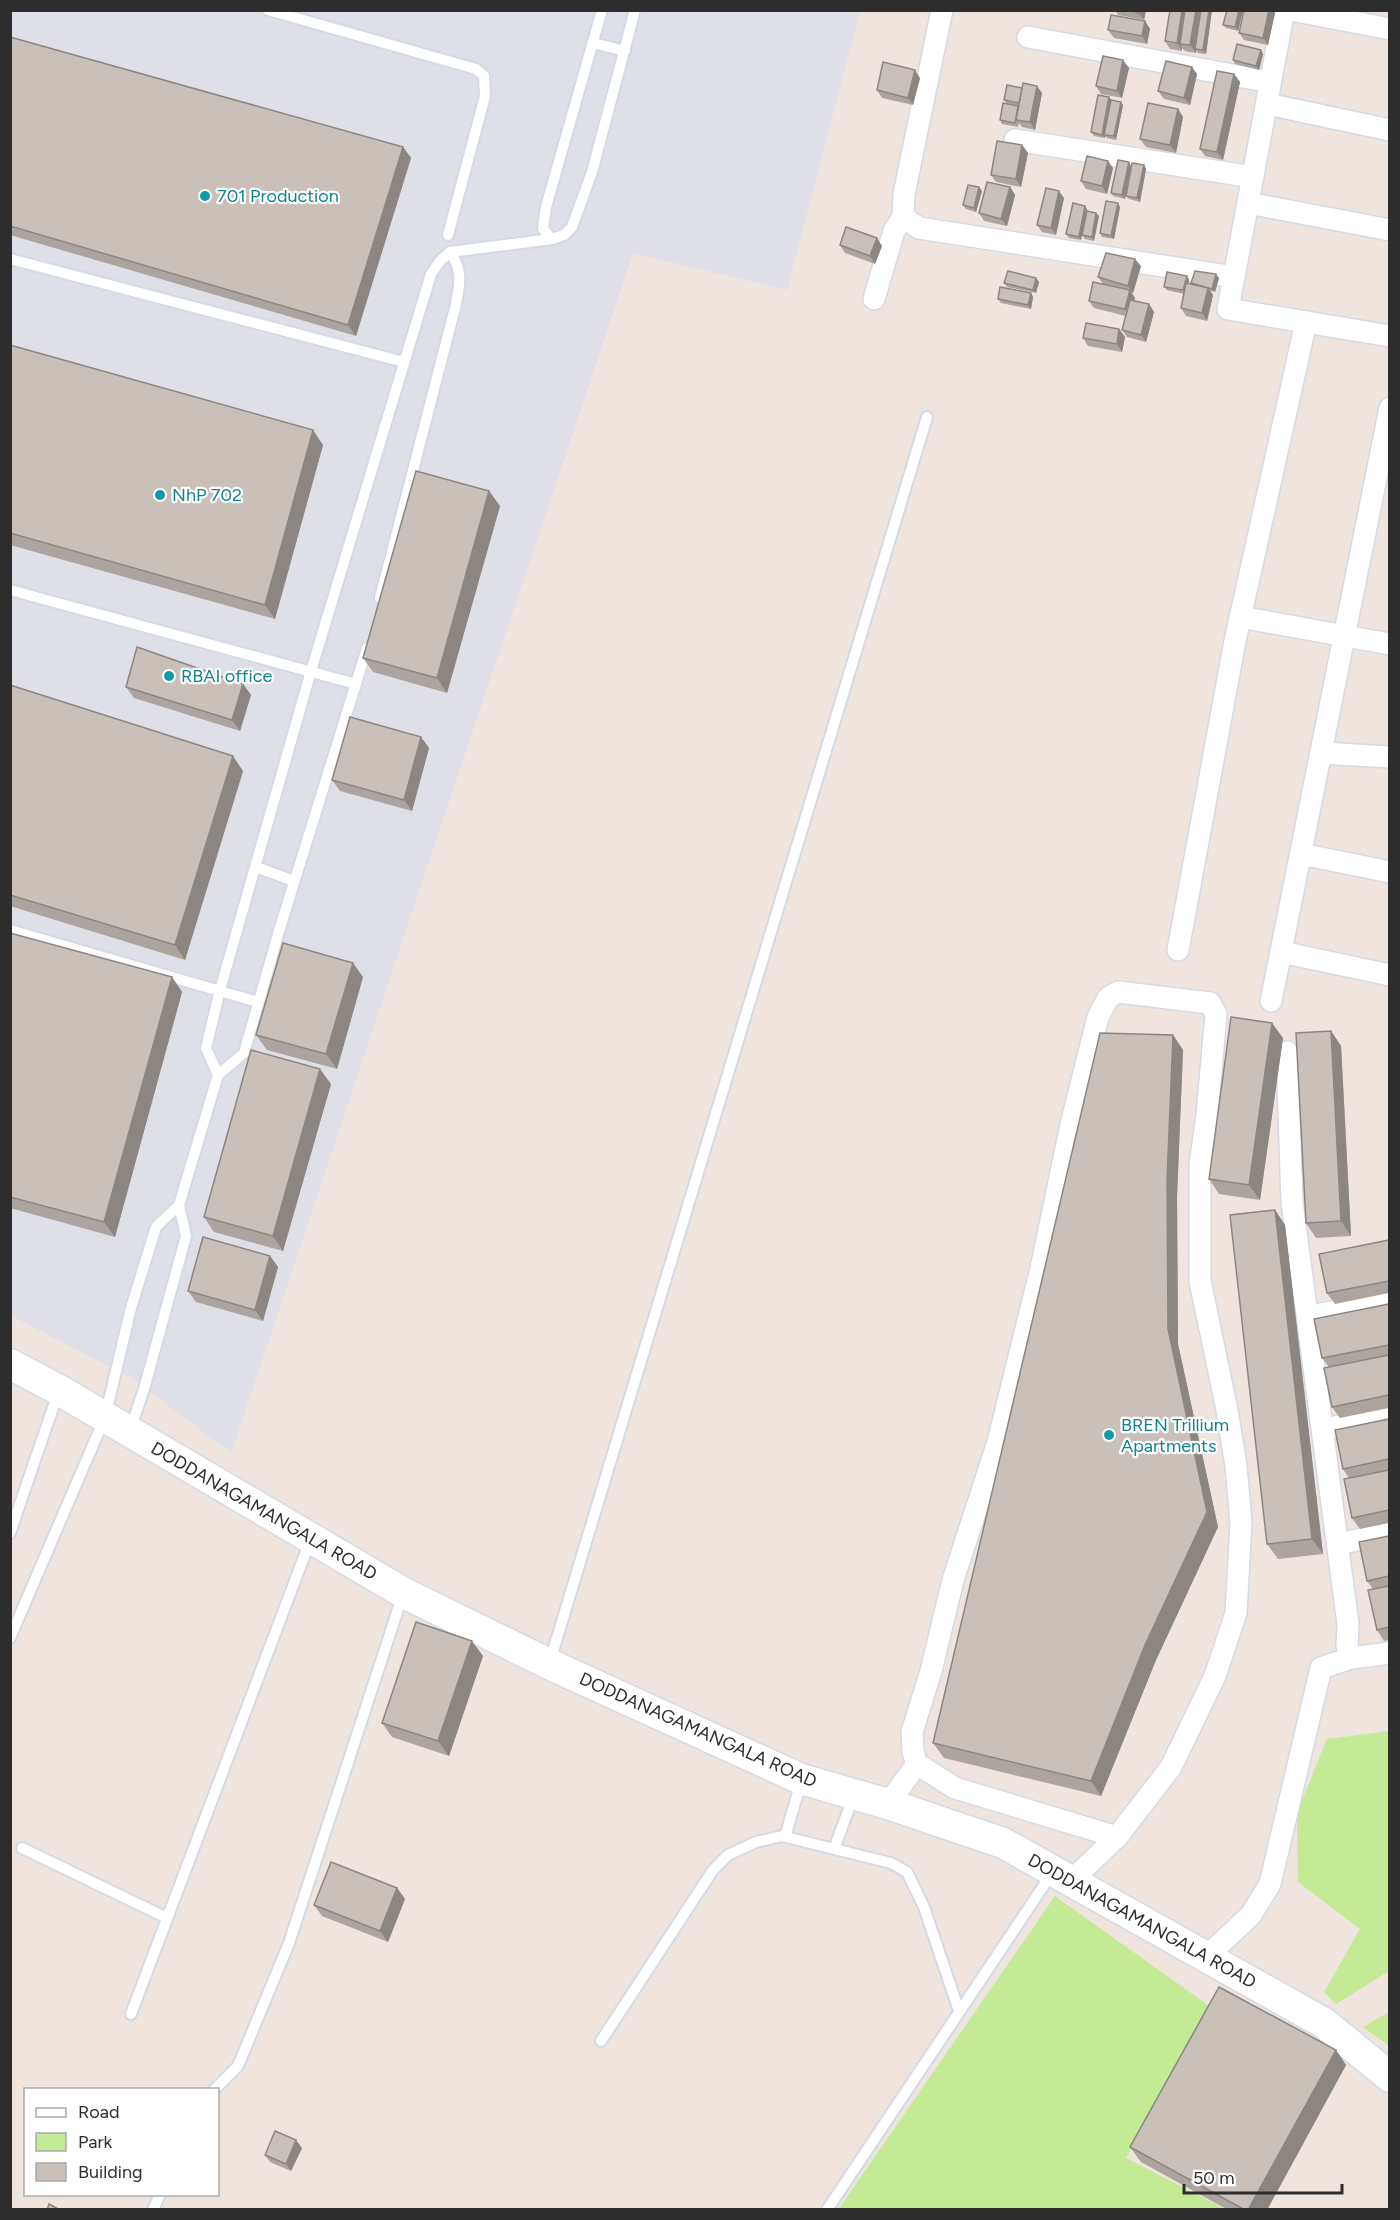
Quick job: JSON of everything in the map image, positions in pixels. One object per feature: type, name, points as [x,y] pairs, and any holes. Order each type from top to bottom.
[{"type":"street","points":[[874,299],[894,231],[903,218],[904,194],[942,10]]},
{"type":"street","points":[[1284,10],[1228,309],[1389,336]]},
{"type":"street","points":[[1291,10],[1389,29]]},
{"type":"street","points":[[1028,37],[1270,82]]},
{"type":"street","points":[[1267,104],[1389,130]]},
{"type":"street","points":[[1015,140],[1253,177]]},
{"type":"street","points":[[1248,202],[1389,230]]},
{"type":"street","points":[[903,218],[919,228],[1234,277]]},
{"type":"street","points":[[1178,951],[1240,617],[1306,322]]},
{"type":"street","points":[[1271,1001],[1389,408]]},
{"type":"street","points":[[1240,617],[1389,644]]},
{"type":"street","points":[[1321,753],[1389,757]]},
{"type":"street","points":[[1301,854],[1389,872]]},
{"type":"street","points":[[1281,952],[1389,975]]},
{"type":"street","points":[[1062,1876],[1117,1837],[1171,1767],[1215,1676],[1236,1613],[1241,1522],[1236,1466],[1227,1410],[1200,1281],[1200,1165],[1216,1014],[1210,1003],[1118,992],[1108,998],[1098,1017],[1072,1120],[1041,1268],[998,1442],[953,1580],[932,1671],[912,1732],[913,1752],[917,1764],[955,1788],[1117,1837]]},
{"type":"street","points":[[1287,1052],[1292,1202],[1348,1624],[1347,1646],[1351,1659]]},
{"type":"street","points":[[1308,1316],[1389,1302]]},
{"type":"street","name":"DODDANAGAMANGALA ROAD","points":[[10,1364],[59,1390],[404,1593],[549,1664],[801,1779],[888,1804],[1003,1843],[1324,2023],[1389,2077]]},
{"type":"street","points":[[1323,1430],[1389,1416]]},
{"type":"street","points":[[1338,1544],[1389,1533]]},
{"type":"street","points":[[1206,1957],[1251,1915],[1270,1884],[1321,1668],[1351,1659],[1389,1653]]},
{"type":"street","points":[[888,1804],[917,1764]]},
{"type":"lane","points":[[268,10],[476,69],[484,76],[485,96],[448,235]]},
{"type":"lane","points":[[552,239],[543,229],[546,207],[602,10]]},
{"type":"lane","points":[[218,1075],[206,1048],[220,990],[311,671],[431,274],[450,252],[552,239],[564,235],[572,226],[592,172],[635,10]]},
{"type":"lane","points":[[593,43],[625,51]]},
{"type":"lane","points":[[376,614],[456,304],[460,280],[458,263],[450,252]]},
{"type":"lane","points":[[10,259],[404,362]]},
{"type":"lane","points":[[549,1664],[927,417]]},
{"type":"lane","points":[[10,590],[356,684]]},
{"type":"lane","points":[[10,1638],[117,1424],[144,1389],[186,1236],[179,1205],[218,1075],[244,1053],[294,881],[370,636]]},
{"type":"lane","points":[[256,867],[294,881]]},
{"type":"lane","points":[[10,930],[258,1002]]},
{"type":"lane","points":[[117,1424],[131,1308],[156,1227],[179,1205]]},
{"type":"lane","points":[[10,1533],[59,1390]]},
{"type":"lane","points":[[131,2014],[311,1538]]},
{"type":"lane","points":[[216,2088],[238,2066],[289,1943],[404,1593]]},
{"type":"lane","points":[[785,1837],[801,1779]]},
{"type":"lane","points":[[834,1849],[854,1794]]},
{"type":"lane","points":[[600,2041],[713,1870],[728,1855],[756,1842],[785,1837],[891,1863],[907,1872],[924,1907],[959,2012]]},
{"type":"lane","points":[[22,1848],[167,1918]]},
{"type":"lane","points":[[827,2210],[959,2012],[1062,1876]]},
{"type":"lane","points":[[153,2210],[159,2196]]},
{"type":"shaded area","points":[[10,11],[860,11],[787,290],[633,253],[231,1453],[130,1377],[11,1316]]},
{"type":"green space","points":[[1389,1731],[1389,1971],[1336,2004],[1324,1992],[1360,1929],[1298,1882],[1297,1813],[1327,1739]]},
{"type":"green space","points":[[1055,1896],[1212,2008],[1126,2158],[1225,2209],[838,2210]]},
{"type":"green space","points":[[1389,2012],[1389,2046],[1363,2027]]},
{"type":"building","points":[[1170,10],[1182,10],[1177,43],[1165,41]]},
{"type":"building","points":[[1185,10],[1196,10],[1190,45],[1180,44]]},
{"type":"building","points":[[1201,10],[1209,10],[1203,50],[1195,49]]},
{"type":"building","points":[[1227,10],[1239,10],[1235,27],[1223,25]]},
{"type":"building","points":[[1244,10],[1269,10],[1263,38],[1239,33]]},
{"type":"building","points":[[1111,15],[1145,21],[1142,36],[1108,30]]},
{"type":"building","name":"701 Production","points":[[10,37],[403,147],[348,325],[10,226]]},
{"type":"building","points":[[1237,44],[1261,50],[1256,66],[1233,60]]},
{"type":"building","points":[[1103,56],[1123,60],[1117,91],[1096,86]]},
{"type":"building","points":[[1166,61],[1192,67],[1184,98],[1158,91]]},
{"type":"building","points":[[883,62],[915,70],[908,98],[877,90]]},
{"type":"building","points":[[1217,71],[1234,74],[1217,152],[1200,149]]},
{"type":"building","points":[[1023,83],[1037,86],[1030,122],[1016,120]]},
{"type":"building","points":[[1007,85],[1022,88],[1019,103],[1004,100]]},
{"type":"building","points":[[1098,95],[1109,97],[1102,135],[1091,132]]},
{"type":"building","points":[[1111,100],[1121,102],[1114,136],[1104,135]]},
{"type":"building","points":[[1003,103],[1018,106],[1015,123],[1000,120]]},
{"type":"building","points":[[1148,103],[1178,109],[1170,145],[1140,139]]},
{"type":"building","points":[[997,141],[1022,145],[1016,179],[991,175]]},
{"type":"building","points":[[1087,156],[1108,161],[1102,186],[1081,181]]},
{"type":"building","points":[[1118,160],[1129,162],[1122,195],[1111,193]]},
{"type":"building","points":[[1132,163],[1144,165],[1137,198],[1126,196]]},
{"type":"building","points":[[987,182],[1010,187],[1001,219],[979,213]]},
{"type":"building","points":[[968,185],[979,187],[974,208],[963,205]]},
{"type":"building","points":[[1046,188],[1059,191],[1051,228],[1037,225]]},
{"type":"building","points":[[1106,201],[1118,203],[1111,236],[1100,233]]},
{"type":"building","points":[[1073,203],[1085,206],[1079,237],[1066,234]]},
{"type":"building","points":[[1087,211],[1096,213],[1092,237],[1082,235]]},
{"type":"building","points":[[846,227],[877,238],[870,256],[840,245]]},
{"type":"building","points":[[1106,253],[1135,259],[1128,286],[1098,277]]},
{"type":"building","points":[[1008,271],[1036,278],[1033,290],[1004,283]]},
{"type":"building","points":[[1195,271],[1216,274],[1212,289],[1191,283]]},
{"type":"building","points":[[1167,272],[1187,276],[1183,290],[1164,287]]},
{"type":"building","points":[[1093,282],[1130,290],[1125,309],[1089,301]]},
{"type":"building","points":[[1186,283],[1208,288],[1202,313],[1181,308]]},
{"type":"building","points":[[1000,287],[1031,293],[1028,305],[998,299]]},
{"type":"building","points":[[1130,300],[1149,304],[1141,335],[1122,330]]},
{"type":"building","points":[[1086,323],[1119,329],[1117,344],[1083,338]]},
{"type":"building","name":"NhP 702","points":[[10,345],[313,430],[265,605],[10,533]]},
{"type":"building","points":[[416,471],[489,491],[437,678],[363,658]]},
{"type":"building","name":"RBAI office","points":[[137,647],[243,684],[232,720],[126,687]]},
{"type":"building","points":[[10,685],[233,756],[175,945],[10,895]]},
{"type":"building","points":[[350,717],[421,737],[404,800],[332,780]]},
{"type":"building","points":[[10,933],[172,977],[104,1222],[10,1197]]},
{"type":"building","points":[[283,943],[353,963],[326,1054],[256,1035]]},
{"type":"building","points":[[1231,1017],[1272,1023],[1249,1185],[1209,1179]]},
{"type":"building","points":[[1331,1031],[1341,1221],[1306,1223],[1296,1033]]},
{"type":"building","name":"BREN Trillium Apartments","points":[[1100,1033],[1173,1035],[1167,1181],[1168,1329],[1207,1512],[1145,1645],[1091,1781],[933,1743]]},
{"type":"building","points":[[251,1050],[320,1069],[273,1236],[204,1217]]},
{"type":"building","points":[[1275,1210],[1312,1539],[1267,1544],[1230,1215]]},
{"type":"building","points":[[203,1237],[270,1256],[255,1310],[188,1291]]},
{"type":"building","points":[[1389,1240],[1389,1281],[1327,1293],[1319,1254]]},
{"type":"building","points":[[1389,1304],[1389,1345],[1322,1358],[1314,1319]]},
{"type":"building","points":[[1389,1355],[1389,1395],[1332,1407],[1324,1368]]},
{"type":"building","points":[[1389,1419],[1389,1459],[1343,1469],[1335,1430]]},
{"type":"building","points":[[1389,1470],[1389,1510],[1352,1518],[1344,1479]]},
{"type":"building","points":[[1389,1536],[1389,1576],[1367,1581],[1359,1542]]},
{"type":"building","points":[[1389,1586],[1389,1627],[1377,1630],[1368,1590]]},
{"type":"building","points":[[416,1622],[472,1641],[438,1741],[382,1723]]},
{"type":"building","points":[[331,1862],[397,1888],[380,1931],[314,1905]]},
{"type":"building","points":[[1219,1987],[1336,2050],[1248,2210],[1130,2147]]},
{"type":"building","points":[[275,2131],[296,2140],[286,2164],[265,2155]]},
{"type":"building","points":[[49,2204],[60,2210],[47,2210]]},
{"type":"place","name":"701 Production","points":[[205,196]]},
{"type":"place","name":"NhP 702","points":[[160,495]]},
{"type":"place","name":"RBAI office","points":[[169,676]]},
{"type":"place","name":"BREN Trillium Apartments","points":[[1109,1435]]}]
